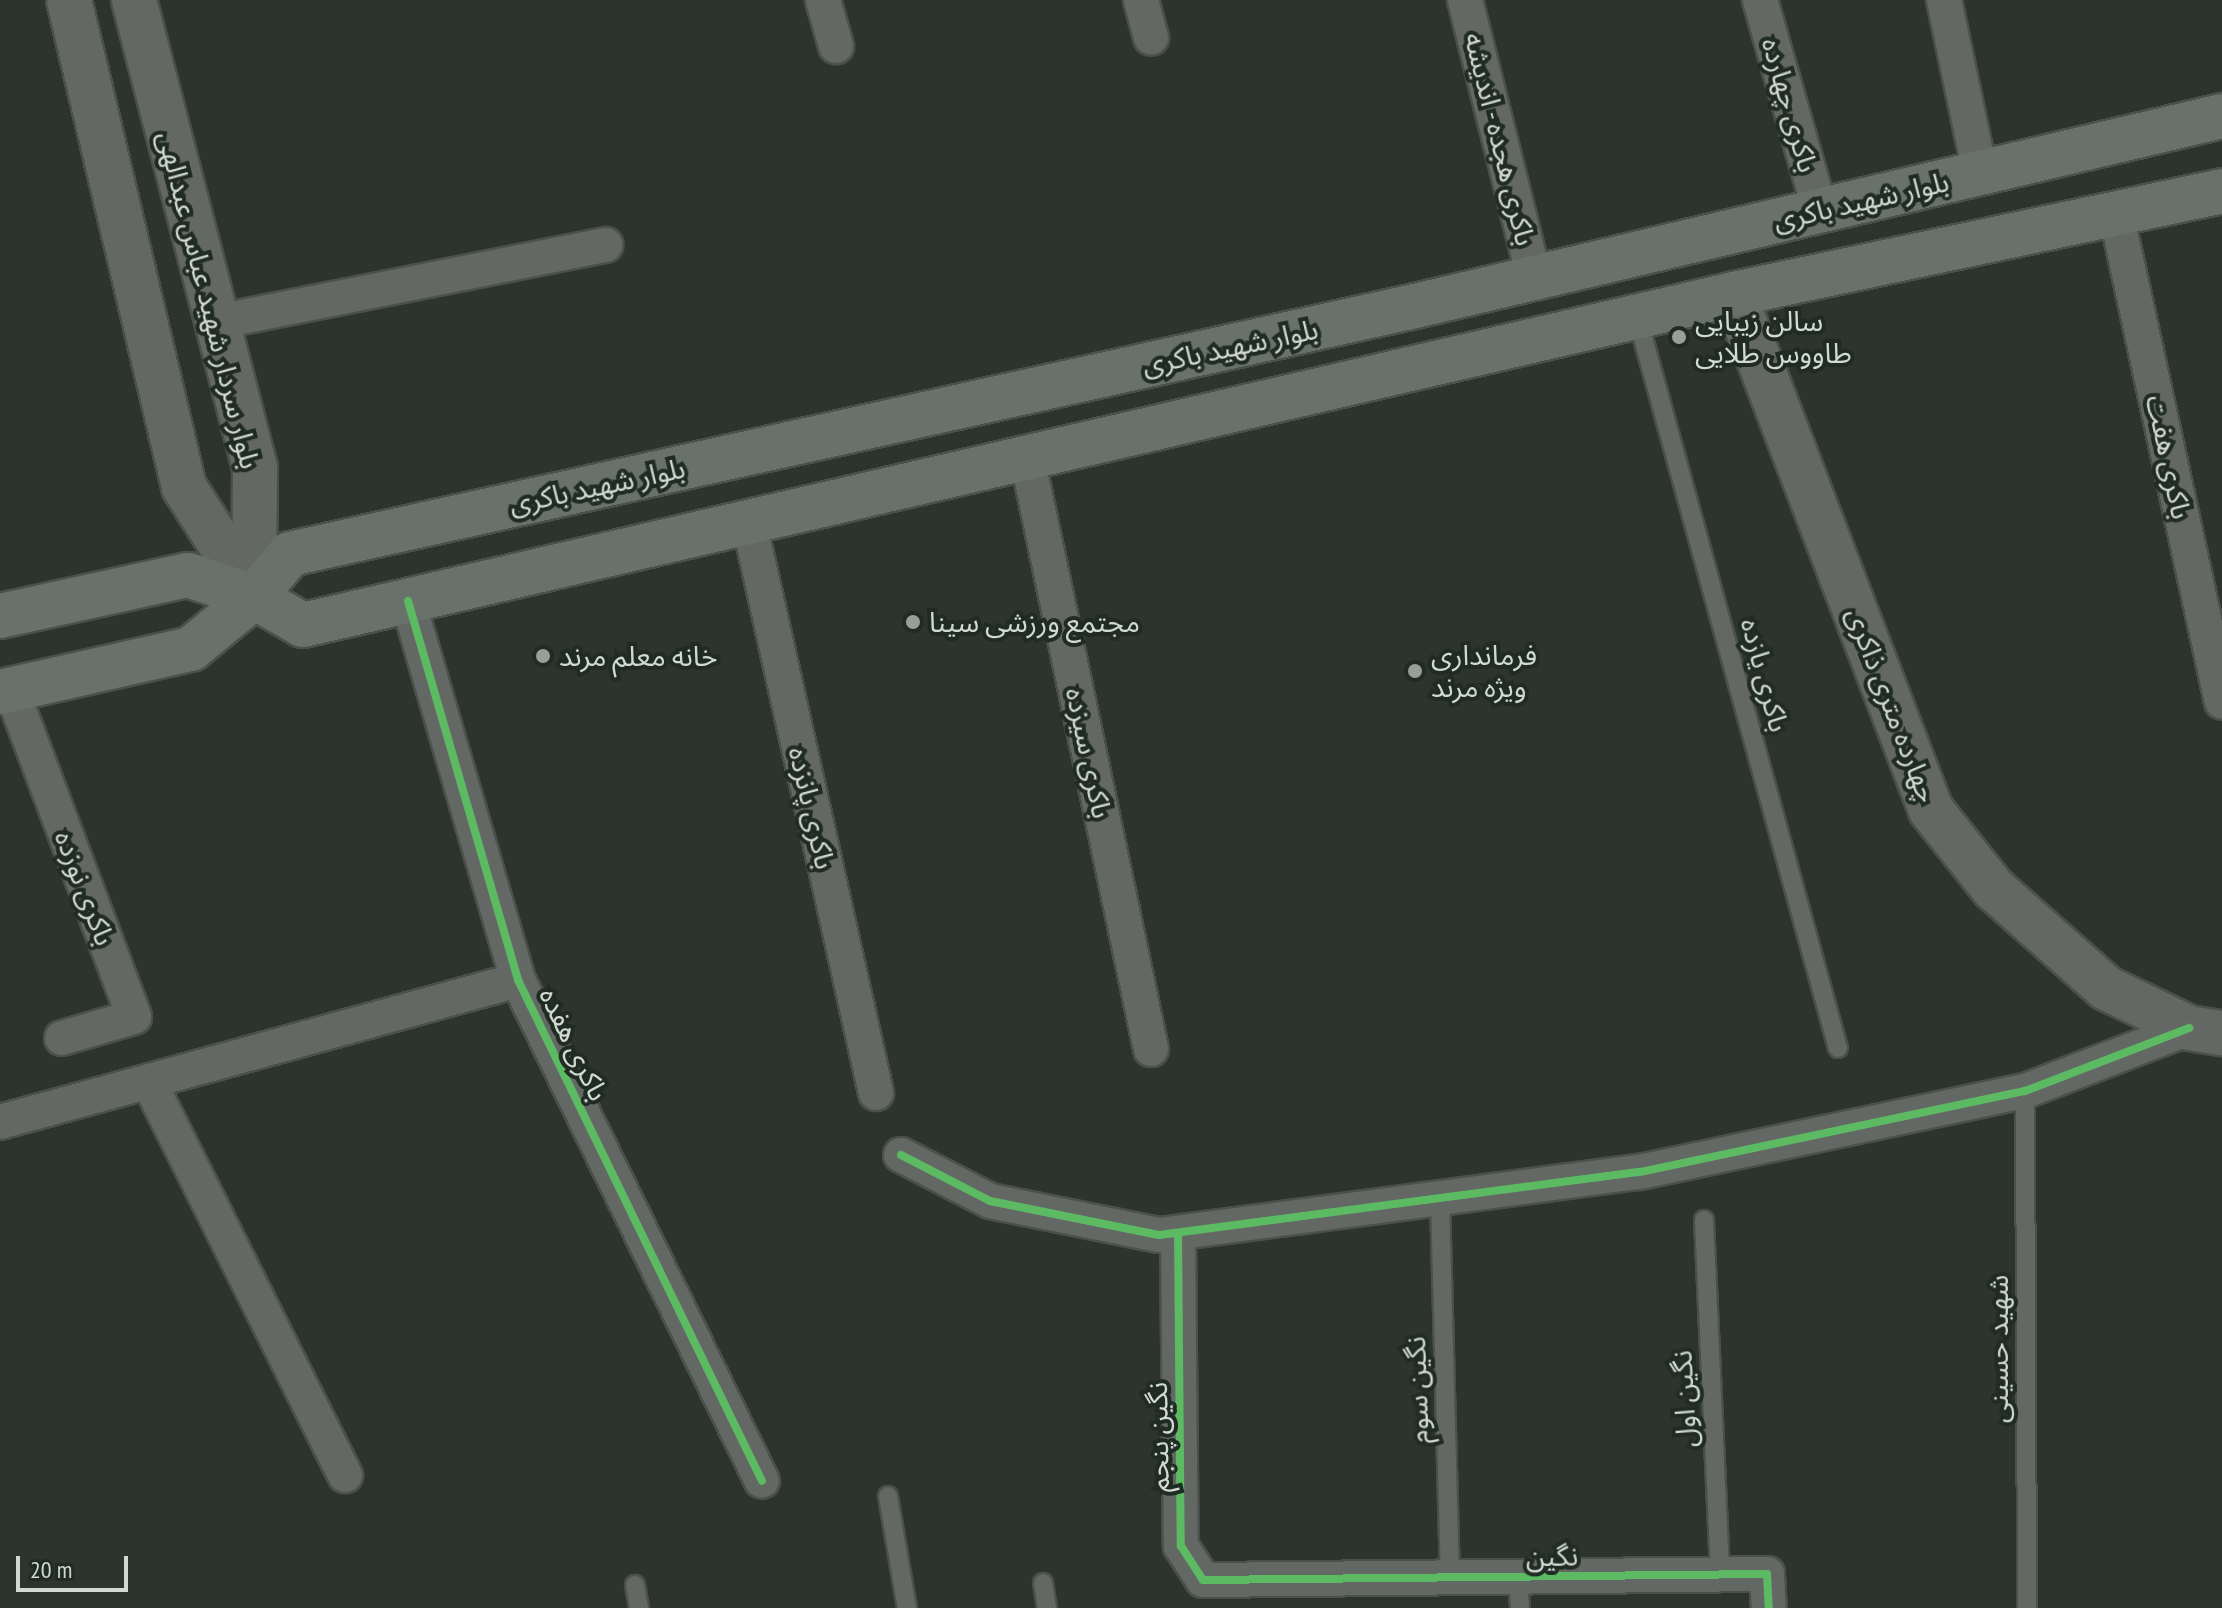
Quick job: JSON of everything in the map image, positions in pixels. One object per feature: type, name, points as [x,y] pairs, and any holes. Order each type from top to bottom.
[{"type":"main road","name":"بلوار شهید باکری","points":[[5,690],[191,649],[254,597],[290,554],[1534,277],[2222,116]]},
{"type":"main road","points":[[0,616],[188,575],[254,597],[303,625],[1734,294],[2222,191]]},
{"type":"street","points":[[69,0],[184,487],[254,597]]},
{"type":"street","name":"بلوار سردار شهید عباس عبدالهی","points":[[134,0],[255,468],[254,597]]},
{"type":"street","points":[[823,0],[836,46]]},
{"type":"street","points":[[1141,0],[1151,38]]},
{"type":"street","name":"باکری هجده - اندیشه","points":[[1465,0],[1534,277]]},
{"type":"street","name":"باکری چهارده","points":[[1760,0],[1820,211]]},
{"type":"street","points":[[1944,0],[1980,173]]},
{"type":"street","name":"باکری هفت","points":[[2116,213],[2222,702]]},
{"type":"street","points":[[216,322],[605,245]]},
{"type":"street","name":"چهارده متری ذاکری","points":[[1734,294],[1931,810],[1993,888],[2106,988],[2206,1031]]},
{"type":"street","name":"باکری سیزده","points":[[1027,457],[1151,1049]]},
{"type":"street","name":"باکری پانزده","points":[[749,522],[876,1093]]},
{"type":"street","name":"باکری هفده","points":[[408,601],[518,980],[762,1481]]},
{"type":"street","name":"باکری نوزده","points":[[5,690],[134,1017],[62,1038]]},
{"type":"street","points":[[0,1122],[151,1086],[518,980]]},
{"type":"street","points":[[901,1155],[990,1201],[1159,1235],[1640,1172],[2025,1091],[2206,1031]]},
{"type":"street","points":[[151,1086],[345,1475]]},
{"type":"street","name":"نگین پنجم","points":[[1178,1233],[1181,1546],[1203,1580],[1258,1595]]},
{"type":"street","name":"نگین","points":[[1258,1595],[1450,1581],[1519,1594],[1720,1575],[1767,1574],[1769,1608]]},
{"type":"lane","name":"باکری یازده","points":[[1637,316],[1838,1048]]},
{"type":"lane","name":"شهید حسینی","points":[[2025,1091],[2027,1608]]},
{"type":"lane","name":"نگین سوم","points":[[1440,1198],[1450,1581]]},
{"type":"lane","name":"نگین اول","points":[[1704,1220],[1720,1575]]},
{"type":"lane","points":[[888,1496],[907,1608]]},
{"type":"lane","points":[[1043,1583],[1047,1608]]},
{"type":"lane","points":[[635,1585],[639,1608]]},
{"type":"cycle path","points":[[408,601],[518,980],[762,1481]]},
{"type":"cycle path","points":[[901,1155],[990,1201],[1159,1235],[1640,1172],[2025,1091],[2189,1028]]},
{"type":"cycle path","points":[[1178,1233],[1181,1546],[1203,1580],[1767,1574],[1769,1608]]},
{"type":"place","name":"سالن زیبایی طاووس طلایی","points":[[1679,337]]},
{"type":"place","name":"مجتمع ورزشی سینا","points":[[913,622]]},
{"type":"place","name":"خانه معلم مرند","points":[[543,656]]},
{"type":"place","name":"فرمانداری ویژه مرند","points":[[1415,671]]}]
